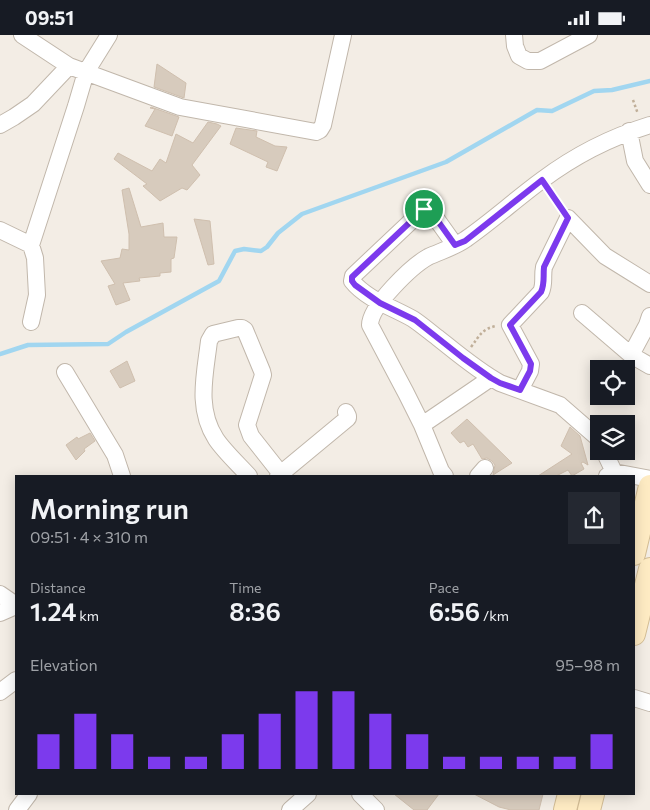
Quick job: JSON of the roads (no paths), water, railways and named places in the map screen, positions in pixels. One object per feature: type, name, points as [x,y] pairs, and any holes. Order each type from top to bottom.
[{"type":"main road","points":[[635,550],[650,486]]},
{"type":"main road","points":[[635,630],[649,575]]},
{"type":"main road","points":[[564,810],[569,795]]},
{"type":"main road","points":[[589,810],[593,795]]},
{"type":"street","points":[[22,35],[69,66],[180,107],[316,132],[323,125],[343,35]]},
{"type":"street","points":[[32,322],[37,295],[35,259],[31,245],[86,72],[109,35]]},
{"type":"street","points":[[514,35],[515,46],[519,56],[528,61],[540,61],[587,36]]},
{"type":"street","points":[[0,125],[33,103],[69,66]]},
{"type":"street","points":[[444,475],[422,425],[370,325],[372,316],[380,303],[404,276],[426,258],[465,241],[542,180],[586,151],[629,131],[650,125]]},
{"type":"street","points":[[629,131],[635,161],[650,185]]},
{"type":"street","points":[[455,245],[430,210],[424,209],[352,277],[352,281],[380,303],[415,320],[491,378],[560,405],[590,431]]},
{"type":"street","points":[[520,390],[530,371],[531,364],[510,325],[541,292],[544,285],[544,267],[568,218],[605,256],[650,284]]},
{"type":"street","points":[[0,230],[31,245]]},
{"type":"street","points":[[582,313],[631,355],[650,367]]},
{"type":"street","points":[[631,355],[650,316]]},
{"type":"street","points":[[248,475],[216,439],[206,418],[202,397],[209,341],[213,334],[238,327],[245,330],[263,375],[248,425],[251,436],[279,475],[348,418],[346,412]]},
{"type":"street","points":[[65,372],[115,455],[122,475]]},
{"type":"street","points":[[422,425],[491,378]]},
{"type":"street","points":[[606,460],[610,474]]},
{"type":"street","points":[[635,477],[650,479]]},
{"type":"street","points":[[0,594],[15,604]]},
{"type":"street","points":[[0,613],[15,606]]},
{"type":"street","points":[[0,692],[15,680]]},
{"type":"street","points":[[635,698],[650,703]]},
{"type":"street","points":[[18,810],[29,795]]},
{"type":"street","points":[[290,810],[307,795]]},
{"type":"street","points":[[361,795],[376,810]]},
{"type":"waterway","points":[[0,354],[28,345],[108,344],[126,332],[219,281],[235,251],[244,249],[261,251],[267,247],[278,233],[302,214],[446,162],[537,110],[552,111],[594,91],[612,90],[650,81]]}]
